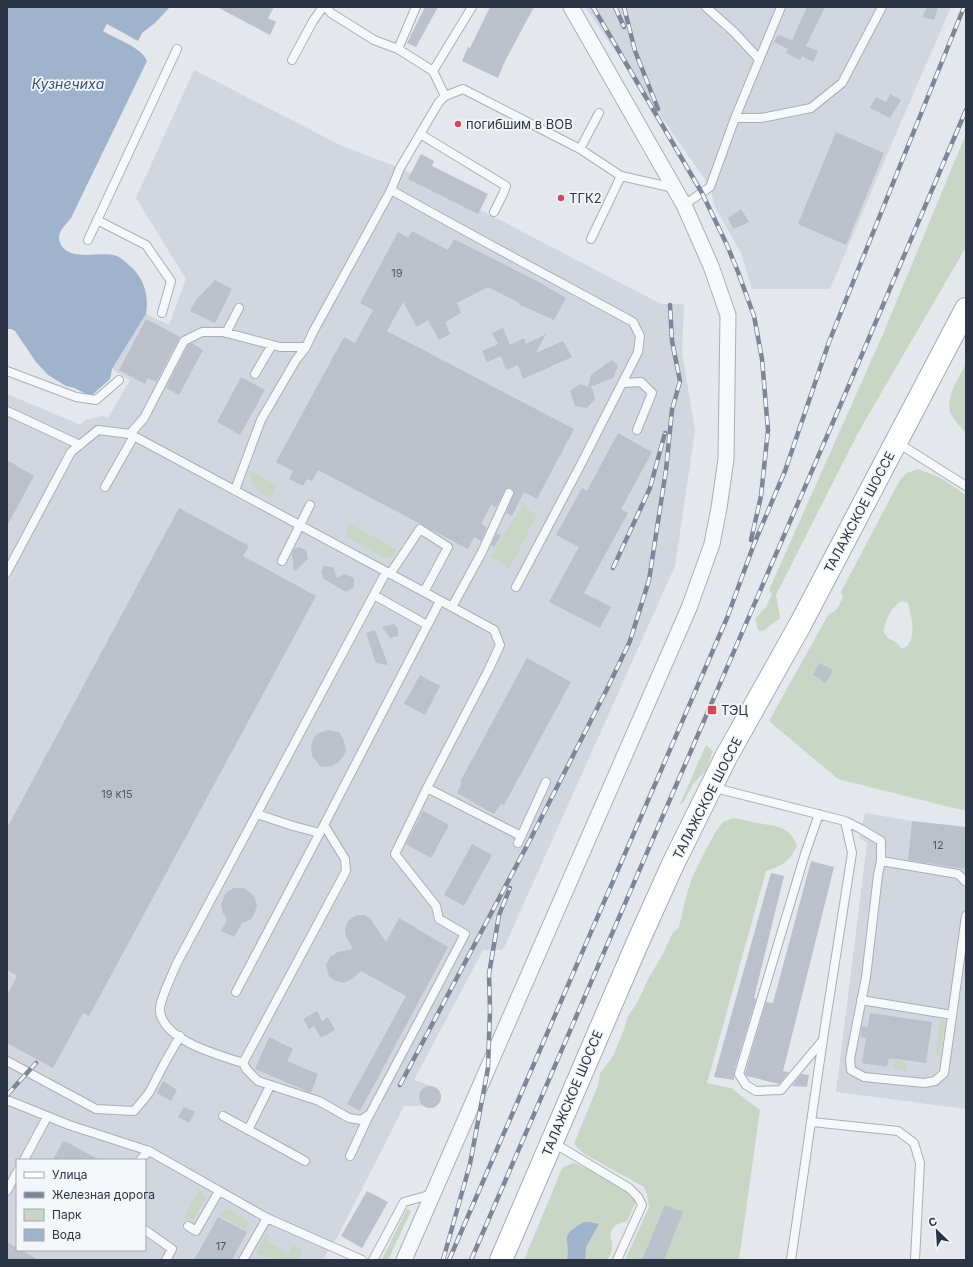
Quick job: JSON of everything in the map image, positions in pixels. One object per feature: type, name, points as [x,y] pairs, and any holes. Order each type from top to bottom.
[{"type":"main road","name":"ТАЛАЖСКОЕ ШОССЕ","points":[[501,1260],[673,864],[711,787],[800,625],[966,309]]},
{"type":"street","points":[[404,1260],[689,608],[712,544],[726,459],[728,315],[711,266],[676,188],[571,7]]},
{"type":"lane","points":[[292,60],[313,21],[324,7],[374,40],[398,49],[433,71],[445,96]]},
{"type":"lane","points":[[398,49],[416,7]]},
{"type":"lane","points":[[433,71],[472,7]]},
{"type":"lane","points":[[706,7],[734,32],[759,59]]},
{"type":"lane","points":[[684,205],[710,187],[735,118],[781,7]]},
{"type":"lane","points":[[735,118],[761,118],[811,108],[842,83],[882,7]]},
{"type":"lane","points":[[88,240],[177,50]]},
{"type":"lane","points":[[235,490],[261,420],[296,360],[306,347],[391,190],[400,168],[439,102],[445,96],[463,88],[580,149],[620,176],[676,188]]},
{"type":"lane","points":[[580,149],[599,113]]},
{"type":"lane","points":[[420,134],[506,186],[494,212]]},
{"type":"lane","points":[[591,239],[620,176]]},
{"type":"lane","points":[[391,190],[632,322],[640,336],[638,352],[516,587]]},
{"type":"lane","points":[[97,220],[146,245],[171,281],[162,313]]},
{"type":"lane","points":[[226,333],[239,308]]},
{"type":"lane","points":[[104,487],[132,435],[144,418],[184,341],[202,332],[226,333],[280,347],[306,347]]},
{"type":"lane","points":[[255,374],[272,345]]},
{"type":"lane","points":[[7,371],[76,397],[96,400],[119,380]]},
{"type":"lane","points":[[624,383],[641,382],[652,393],[637,430]]},
{"type":"lane","points":[[7,411],[80,445]]},
{"type":"lane","points":[[7,572],[71,452],[98,430],[132,435],[494,630],[500,645],[395,854],[436,906],[439,919],[465,934],[370,1114],[350,1156]]},
{"type":"lane","points":[[896,442],[966,486]]},
{"type":"lane","points":[[452,607],[482,552],[509,493]]},
{"type":"lane","points":[[282,561],[301,526],[310,505]]},
{"type":"lane","points":[[370,1114],[361,1120],[349,1118],[319,1101],[258,1081],[247,1070],[243,1062],[195,1046],[167,1027],[159,1011],[161,1002],[177,963],[374,595],[420,529],[448,547],[424,592]]},
{"type":"lane","points":[[374,595],[427,625]]},
{"type":"lane","points":[[236,992],[440,601]]},
{"type":"lane","points":[[427,788],[520,839],[546,782]]},
{"type":"lane","points":[[711,787],[845,821],[862,829],[881,841],[881,861],[866,978],[850,1059],[851,1070],[864,1077],[924,1083],[935,1081],[944,1073],[966,916]]},
{"type":"lane","points":[[243,1062],[346,871],[345,859],[322,829],[257,814]]},
{"type":"lane","points":[[819,814],[805,854],[739,1074],[746,1085],[756,1091],[781,1090],[823,1039]]},
{"type":"lane","points":[[791,1260],[852,853],[845,821]]},
{"type":"lane","points":[[881,861],[958,874],[966,882]]},
{"type":"lane","points":[[861,1000],[952,1015]]},
{"type":"lane","points":[[7,1061],[96,1109],[134,1112],[149,1093],[180,1036]]},
{"type":"lane","points":[[248,1130],[270,1086]]},
{"type":"lane","points":[[7,1100],[47,1117],[150,1151],[267,1218],[362,1260]]},
{"type":"lane","points":[[223,1116],[305,1161]]},
{"type":"lane","points":[[25,1159],[47,1117]]},
{"type":"lane","points":[[812,1122],[898,1131],[914,1143],[920,1163],[915,1260]]},
{"type":"lane","points":[[551,1142],[629,1188],[638,1197],[642,1205],[617,1260]]},
{"type":"lane","points":[[141,1159],[150,1151]]},
{"type":"lane","points":[[7,1191],[16,1174]]},
{"type":"lane","points":[[188,1226],[196,1230],[219,1191]]},
{"type":"lane","points":[[373,1260],[404,1202],[433,1194]]},
{"type":"lane","points":[[243,1260],[267,1218]]},
{"type":"lane","points":[[146,1231],[172,1249],[166,1260]]},
{"type":"shaded area","points":[[585,7],[951,7],[830,289],[752,289],[741,253],[715,207],[710,187]]},
{"type":"shaded area","points":[[194,70],[342,146],[400,168],[661,304],[684,304],[682,352],[695,431],[675,566],[503,950],[483,950],[414,1080],[439,1090],[441,1095],[439,1103],[432,1108],[425,1106],[404,1106],[338,1236],[322,1260],[7,1260],[7,394],[81,425],[85,420],[103,416],[108,418],[130,380],[112,369],[146,314],[169,325],[186,279],[136,198]]},
{"type":"shaded area","points":[[865,813],[912,821],[966,827],[966,1109],[836,1092],[867,843],[859,838]]},
{"type":"green space","points":[[966,134],[966,247],[858,433],[776,595],[780,618],[763,631],[758,630],[755,619],[766,607],[772,594],[769,590],[883,334]]},
{"type":"green space","points":[[966,363],[966,433],[952,416],[949,410],[949,403],[950,396]]},
{"type":"green space","points":[[918,469],[941,478],[966,495],[966,811],[838,779],[769,721],[828,615],[836,610],[843,598],[841,592],[901,478],[907,473]],"holes":[[[902,601],[908,603],[912,621],[912,635],[911,641],[902,649],[896,642],[889,639],[884,633],[884,628],[891,610]]]},
{"type":"green space","points":[[250,471],[276,485],[270,498],[253,485]]},
{"type":"green space","points":[[523,505],[537,516],[509,568],[491,556]]},
{"type":"green space","points":[[350,524],[396,549],[394,555],[385,558],[345,536]]},
{"type":"green space","points":[[706,745],[713,751],[706,770],[693,784],[683,803],[680,804]]},
{"type":"green space","points":[[733,818],[782,828],[790,834],[797,846],[788,860],[777,867],[766,871],[707,1083],[731,1088],[760,1110],[739,1260],[625,1260],[649,1207],[647,1194],[644,1187],[583,1153],[574,1144],[599,1083],[600,1073],[613,1056],[625,1027],[627,1018],[638,1001],[672,934],[679,927],[692,878],[701,859],[716,831],[723,822]]},
{"type":"green space","points":[[940,1020],[945,1021],[940,1055],[935,1056]]},
{"type":"green space","points":[[894,1060],[907,1062],[906,1071],[893,1068]]},
{"type":"green space","points":[[574,1163],[632,1189],[636,1201],[627,1221],[618,1224],[611,1232],[612,1250],[610,1256],[607,1260],[524,1260],[563,1167]]},
{"type":"green space","points":[[199,1190],[206,1198],[192,1221],[184,1217]]},
{"type":"green space","points":[[227,1208],[248,1221],[249,1224],[245,1230],[218,1214]]},
{"type":"green space","points":[[407,1209],[411,1211],[388,1260],[382,1259]]},
{"type":"green space","points":[[267,1234],[269,1237],[267,1242],[288,1253],[293,1245],[302,1250],[299,1260],[278,1260],[270,1255],[268,1259],[256,1253]]},
{"type":"water","name":"Кузнечиха","points":[[7,7],[170,7],[155,23],[142,33],[138,41],[107,24],[103,31],[134,47],[144,56],[147,61],[71,218],[61,230],[59,237],[61,245],[65,250],[71,253],[85,255],[107,254],[118,256],[138,275],[142,281],[146,293],[146,314],[112,369],[110,379],[91,396],[66,386],[48,375],[36,362],[15,331],[7,329]]},
{"type":"water","points":[[584,1222],[599,1224],[586,1247],[585,1260],[567,1260],[568,1235],[571,1231]]},
{"type":"building","points":[[217,7],[274,7],[268,18],[276,22],[270,35]]},
{"type":"building","points":[[425,7],[438,7],[416,47],[407,43]]},
{"type":"building","points":[[490,7],[534,7],[504,63],[498,78],[462,61]]},
{"type":"building","points":[[807,7],[825,7],[806,46],[818,51],[813,62],[802,56],[800,60],[786,53],[788,49],[774,42],[778,35],[792,40]]},
{"type":"building","points":[[927,7],[938,7],[934,20],[922,17]]},
{"type":"building","points":[[890,94],[901,100],[890,118],[870,108],[876,97],[886,102]]},
{"type":"building","points":[[836,132],[884,153],[846,245],[798,224]]},
{"type":"building","points":[[421,154],[434,161],[432,166],[488,194],[478,214],[408,179]]},
{"type":"building","points":[[741,209],[749,222],[733,229],[728,218]]},
{"type":"building","points":[[412,231],[448,250],[454,239],[539,282],[566,298],[554,320],[518,304],[519,303],[488,287],[457,303],[461,313],[445,322],[450,334],[439,340],[428,320],[417,327],[403,302],[387,331],[574,429],[537,499],[524,492],[512,516],[506,513],[514,492],[511,488],[506,489],[496,507],[491,505],[481,524],[487,528],[481,541],[474,537],[468,549],[318,470],[312,481],[307,479],[303,486],[289,479],[293,471],[276,462],[344,337],[355,343],[373,310],[360,303],[398,232],[408,238]]},
{"type":"building","points":[[215,280],[232,289],[215,323],[190,311],[196,300]]},
{"type":"building","points":[[146,319],[180,337],[156,382],[148,378],[145,384],[119,370]]},
{"type":"building","points":[[503,328],[510,345],[524,338],[526,344],[546,334],[536,353],[563,341],[572,357],[523,379],[518,365],[506,370],[501,356],[487,362],[482,351],[498,344],[492,333]]},
{"type":"building","points":[[192,343],[203,350],[179,395],[166,388],[188,345]]},
{"type":"building","points":[[612,360],[618,366],[613,378],[590,387],[592,388],[595,399],[587,408],[575,406],[570,391],[580,384],[588,387],[591,375]]},
{"type":"building","points":[[241,377],[265,390],[240,435],[217,422]]},
{"type":"building","points":[[618,433],[652,452],[621,509],[628,513],[584,593],[611,607],[600,628],[549,602],[579,547],[556,535],[582,488],[587,491]]},
{"type":"building","points":[[7,460],[34,476],[7,526]]},
{"type":"building","points":[[179,508],[249,546],[243,556],[316,596],[89,1016],[83,1013],[53,1068],[7,1043],[7,995],[17,976],[7,970],[7,828]]},
{"type":"building","points":[[497,533],[501,536],[494,547],[491,545]]},
{"type":"building","points":[[298,547],[306,550],[308,559],[294,572],[292,554],[293,550]]},
{"type":"building","points":[[324,566],[333,567],[337,578],[345,574],[354,578],[354,587],[346,592],[324,579],[321,571]]},
{"type":"building","points":[[394,624],[398,629],[398,636],[390,638],[382,627]]},
{"type":"building","points":[[375,630],[388,665],[376,663],[366,633]]},
{"type":"building","points":[[527,658],[571,682],[504,805],[501,804],[494,814],[457,793],[462,783],[460,782]]},
{"type":"building","points":[[819,663],[833,670],[826,683],[813,675]]},
{"type":"building","points":[[420,675],[440,686],[425,715],[404,704]]},
{"type":"building","points":[[328,730],[339,732],[344,741],[346,750],[339,762],[332,766],[321,767],[312,756],[311,744],[315,736]]},
{"type":"building","points":[[423,811],[449,825],[431,858],[406,844]]},
{"type":"building","points":[[912,821],[966,827],[966,869],[908,860]]},
{"type":"building","points":[[472,844],[492,855],[464,906],[444,895]]},
{"type":"building","points":[[811,861],[834,867],[783,1071],[789,1072],[779,1084],[747,1076],[745,1073],[766,1002],[773,1003]]},
{"type":"building","points":[[771,873],[784,876],[754,998],[756,999],[734,1072],[734,1080],[714,1077]]},
{"type":"building","points":[[234,888],[243,888],[250,892],[255,898],[257,907],[251,919],[242,923],[234,937],[221,931],[227,920],[221,905],[224,896],[228,891]]},
{"type":"building","points":[[357,915],[364,915],[370,918],[386,942],[399,918],[448,947],[360,1111],[347,1104],[406,996],[361,971],[352,979],[344,983],[335,981],[329,976],[326,965],[330,957],[338,952],[353,949],[346,937],[345,929],[348,921]]},
{"type":"building","points":[[317,1011],[322,1021],[328,1017],[335,1030],[321,1038],[314,1026],[309,1029],[303,1019]]},
{"type":"building","points":[[870,1013],[932,1022],[926,1063],[889,1058],[887,1067],[862,1063],[866,1038],[861,1037],[862,1026],[868,1027]]},
{"type":"building","points":[[269,1037],[293,1049],[287,1061],[318,1074],[311,1093],[255,1069]]},
{"type":"building","points":[[801,1074],[809,1075],[807,1087],[792,1086]]},
{"type":"building","points":[[163,1081],[177,1090],[171,1101],[157,1093]]},
{"type":"building","points":[[430,1086],[434,1087],[440,1093],[440,1101],[434,1107],[430,1108],[426,1107],[420,1101],[419,1097],[420,1093],[426,1087]]},
{"type":"building","points":[[184,1107],[195,1112],[189,1123],[178,1117]]},
{"type":"building","points":[[63,1141],[98,1159],[54,1159]]},
{"type":"building","points":[[367,1191],[388,1202],[362,1248],[341,1236]]},
{"type":"building","points":[[665,1205],[683,1212],[664,1260],[642,1260]]},
{"type":"building","points":[[218,1217],[247,1232],[232,1260],[194,1260]]},
{"type":"building","points":[[7,1242],[16,1247],[16,1251],[23,1251],[39,1260],[7,1260]]},
{"type":"railway","points":[[593,7],[702,193],[727,245],[754,316],[762,359],[768,430],[761,496],[751,540]]},
{"type":"railway","points":[[615,7],[624,27]]},
{"type":"railway","points":[[624,7],[635,51],[658,109]]},
{"type":"railway","points":[[449,1260],[727,618],[754,544],[785,471],[829,342],[964,7]]},
{"type":"railway","points":[[471,1260],[846,392],[966,110]]},
{"type":"railway","points":[[400,1085],[531,838],[630,641],[649,580],[666,470],[672,410],[680,381],[672,341],[670,305]]},
{"type":"railway","points":[[613,568],[650,488],[665,433]]},
{"type":"railway","points":[[443,1260],[470,1164],[488,1068],[490,1010],[489,974],[499,915],[510,888]]},
{"type":"railway","points":[[7,1095],[36,1063]]},
{"type":"place","name":"погибшим в ВОВ","points":[[458,124]]},
{"type":"place","name":"ТГК2","points":[[561,198]]},
{"type":"place","name":"ТЭЦ","points":[[712,710]]}]
